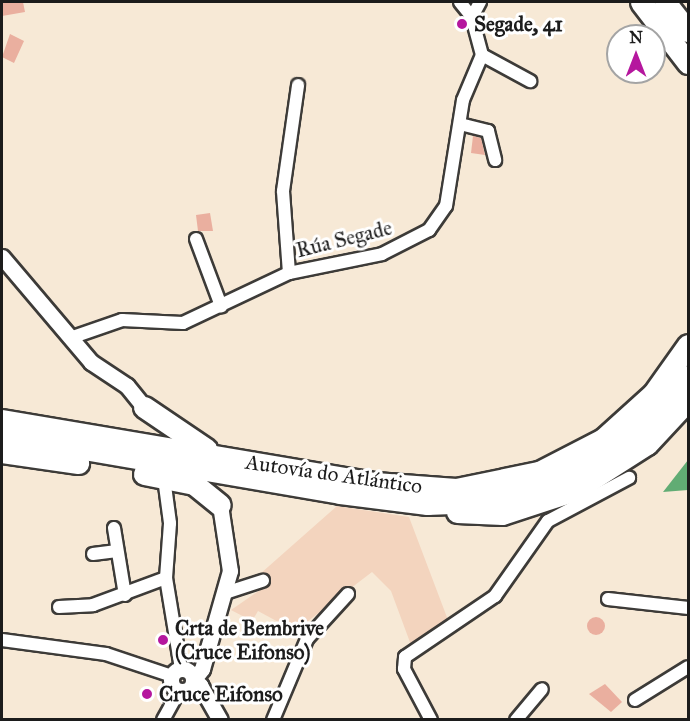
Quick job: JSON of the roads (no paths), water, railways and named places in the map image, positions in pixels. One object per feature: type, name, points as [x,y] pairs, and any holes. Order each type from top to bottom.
[{"type":"highway","points":[[641,2],[688,63]]},
{"type":"highway","points":[[665,2],[688,31]]},
{"type":"highway","name":"Autovía do Atlántico","points":[[2,420],[401,487],[456,489],[513,479],[572,457],[628,420],[688,345]]},
{"type":"highway","name":"Autovía do Atlántico","points":[[2,435],[427,504],[497,499],[578,471],[638,431],[688,376]]},
{"type":"highway","points":[[427,504],[486,516],[575,490],[647,444],[688,400]]},
{"type":"highway","points":[[111,439],[144,429],[144,407]]},
{"type":"highway","points":[[144,407],[185,439],[228,459]]},
{"type":"highway","points":[[2,452],[194,484],[220,505]]},
{"type":"street","points":[[460,2],[472,18],[482,55],[530,81]]},
{"type":"street","points":[[472,18],[480,2]]},
{"type":"street","name":"Rúa Segade","points":[[73,337],[122,320],[183,323],[289,273],[391,251],[429,230],[446,206],[463,100],[482,55]]},
{"type":"street","points":[[289,273],[284,192],[297,85]]},
{"type":"street","points":[[460,124],[489,131],[495,159]]},
{"type":"street","points":[[196,239],[221,306]]},
{"type":"street","points":[[2,257],[73,337],[91,362],[127,386],[144,407]]},
{"type":"street","points":[[164,478],[170,524],[166,578],[184,680]]},
{"type":"street","points":[[431,720],[404,669],[405,657],[495,596],[548,521],[629,478]]},
{"type":"street","points":[[163,720],[184,680],[204,655],[225,592],[230,550],[220,505]]},
{"type":"street","points":[[114,528],[125,595]]},
{"type":"street","points":[[93,554],[117,551]]},
{"type":"street","points":[[59,607],[125,595],[166,578]]},
{"type":"street","points":[[225,592],[263,581]]},
{"type":"street","points":[[273,720],[307,639],[348,594]]},
{"type":"street","points":[[608,599],[688,608]]},
{"type":"street","points":[[2,640],[106,654],[184,680],[209,703],[220,720]]},
{"type":"street","points":[[635,700],[688,667]]},
{"type":"street","points":[[516,720],[542,689]]},
{"type":"place","name":"Segade, 41","points":[[462,24]]},
{"type":"place","name":"Crta de Bembrive (Cruce Eifonso)","points":[[163,640]]},
{"type":"place","name":"Cruce Eifonso","points":[[147,694]]}]
